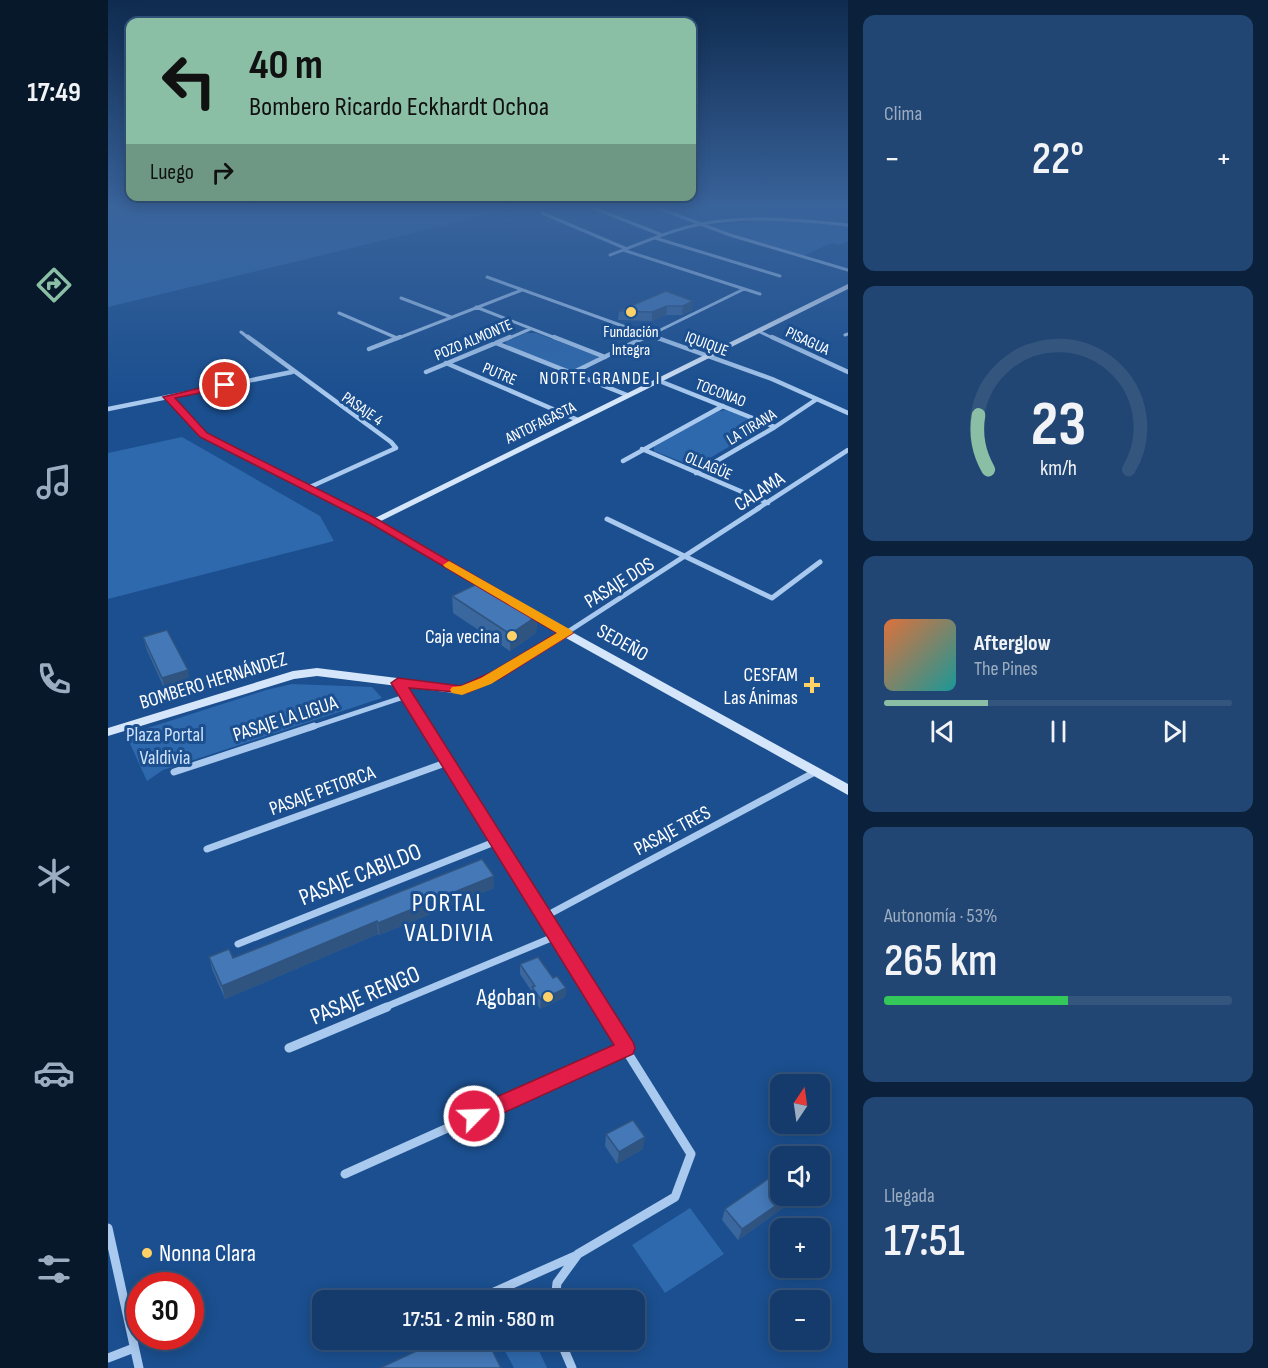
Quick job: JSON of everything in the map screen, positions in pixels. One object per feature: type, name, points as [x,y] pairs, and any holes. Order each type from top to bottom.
[{"type":"street","points":[[684,269],[760,294]]},
{"type":"street","points":[[756,269],[780,276]]},
{"type":"street","name":"IQUIQUE","points":[[487,277],[772,379],[848,413]]},
{"type":"street","name":"ANTOFAGASTA","points":[[374,521],[848,286]]},
{"type":"street","points":[[572,373],[744,289]]},
{"type":"street","points":[[369,349],[522,290]]},
{"type":"street","points":[[401,297],[451,317]]},
{"type":"street","points":[[476,307],[604,357]]},
{"type":"street","points":[[339,313],[397,338]]},
{"type":"street","name":"POZO ALMONTE","points":[[426,372],[530,329]]},
{"type":"street","name":"PISAGUA","points":[[758,331],[848,372]]},
{"type":"street","name":"PASAJE 4","points":[[240,332],[391,442],[396,448],[310,487]]},
{"type":"street","points":[[496,343],[627,395]]},
{"type":"street","name":"PUTRE","points":[[446,363],[578,420]]},
{"type":"street","points":[[108,409],[292,372]]},
{"type":"street","name":"TOCONAO","points":[[657,380],[776,427]]},
{"type":"street","name":"SEDEÑO","points":[[168,397],[204,435],[374,521],[566,633],[848,790]]},
{"type":"street","name":"LA TIRANA","points":[[696,473],[776,427],[817,399]]},
{"type":"street","points":[[623,460],[723,406]]},
{"type":"street","name":"OLLAGÜE","points":[[642,449],[768,503]]},
{"type":"street","name":"CALAMA","points":[[687,556],[848,450]]},
{"type":"street","points":[[607,519],[772,598],[820,562]]},
{"type":"street","name":"PASAJE DOS","points":[[566,633],[687,556]]},
{"type":"street","name":"BOMBERO HERNÁNDEZ","points":[[108,732],[293,675],[317,672],[462,690],[497,675],[566,633]]},
{"type":"street","points":[[398,683],[691,1154],[675,1197],[578,1254],[498,1290]]},
{"type":"street","name":"PASAJE LA LIGUA","points":[[174,772],[406,696]]},
{"type":"street","name":"PASAJE PETORCA","points":[[207,849],[448,762]]},
{"type":"street","name":"PASAJE TRES","points":[[544,917],[815,772]]},
{"type":"street","name":"PASAJE CABILDO","points":[[238,944],[496,841]]},
{"type":"street","name":"PASAJE RENGO","points":[[289,1048],[556,936]]},
{"type":"street","points":[[345,1174],[626,1048]]},
{"type":"street","points":[[108,1228],[126,1311]]},
{"type":"street","points":[[556,1290],[557,1283],[578,1254]]},
{"type":"street","points":[[108,1358],[129,1350]]},
{"type":"street","points":[[134,1350],[139,1368]]},
{"type":"street","points":[[564,1350],[572,1368]]},
{"type":"green space","points":[[108,269],[266,269],[108,307]]},
{"type":"green space","points":[[526,333],[536,333],[597,356],[598,359],[575,370],[570,370],[506,345],[505,342]]},
{"type":"green space","points":[[726,410],[761,423],[762,427],[695,467],[654,451],[654,446],[719,411]]},
{"type":"green space","points":[[182,437],[320,516],[334,541],[108,599],[108,453]]},
{"type":"green space","name":"Plaza Portal Valdivia","points":[[292,684],[372,687],[382,698],[163,770],[147,781],[126,735],[266,690]]},
{"type":"green space","points":[[690,1208],[724,1254],[665,1293],[632,1245]]},
{"type":"green space","points":[[504,1350],[539,1350],[547,1368],[514,1368]]},
{"type":"building","points":[[666,291],[693,301],[683,306],[667,306],[652,312],[619,311]]},
{"type":"building","points":[[481,582],[537,616],[510,634],[452,596]]},
{"type":"building","points":[[167,630],[188,670],[162,678],[143,637]]},
{"type":"building","points":[[482,859],[494,876],[378,923],[377,921],[222,986],[209,957],[229,949],[233,958]]},
{"type":"building","points":[[538,957],[553,978],[557,976],[566,988],[541,1000],[532,987],[535,986],[520,964]]},
{"type":"building","points":[[633,1120],[645,1137],[619,1152],[606,1134]]},
{"type":"building","points":[[770,1178],[770,1206],[775,1206],[742,1229],[725,1209]]},
{"type":"building","points":[[419,1350],[492,1350],[501,1368],[380,1368]]},
{"type":"slow traffic","points":[[449,565],[566,633],[486,681],[456,690]]},
{"type":"place","name":"Fundación Integra","points":[[631,312]]},
{"type":"place","name":"Caja vecina","points":[[512,636]]},
{"type":"place","name":"CESFAM Las Ánimas","points":[[812,685]]},
{"type":"place","name":"Agoban","points":[[548,997]]},
{"type":"place","name":"Nonna Clara","points":[[147,1253]]},
{"type":"district","name":"NORTE GRANDE I","points":[[600,378]]},
{"type":"district","name":"PORTAL VALDIVIA","points":[[449,917]]},
{"type":"route","points":[[225,385],[168,397],[204,435],[374,521],[566,633],[497,675],[462,690],[398,683],[626,1048],[474,1116]]}]
